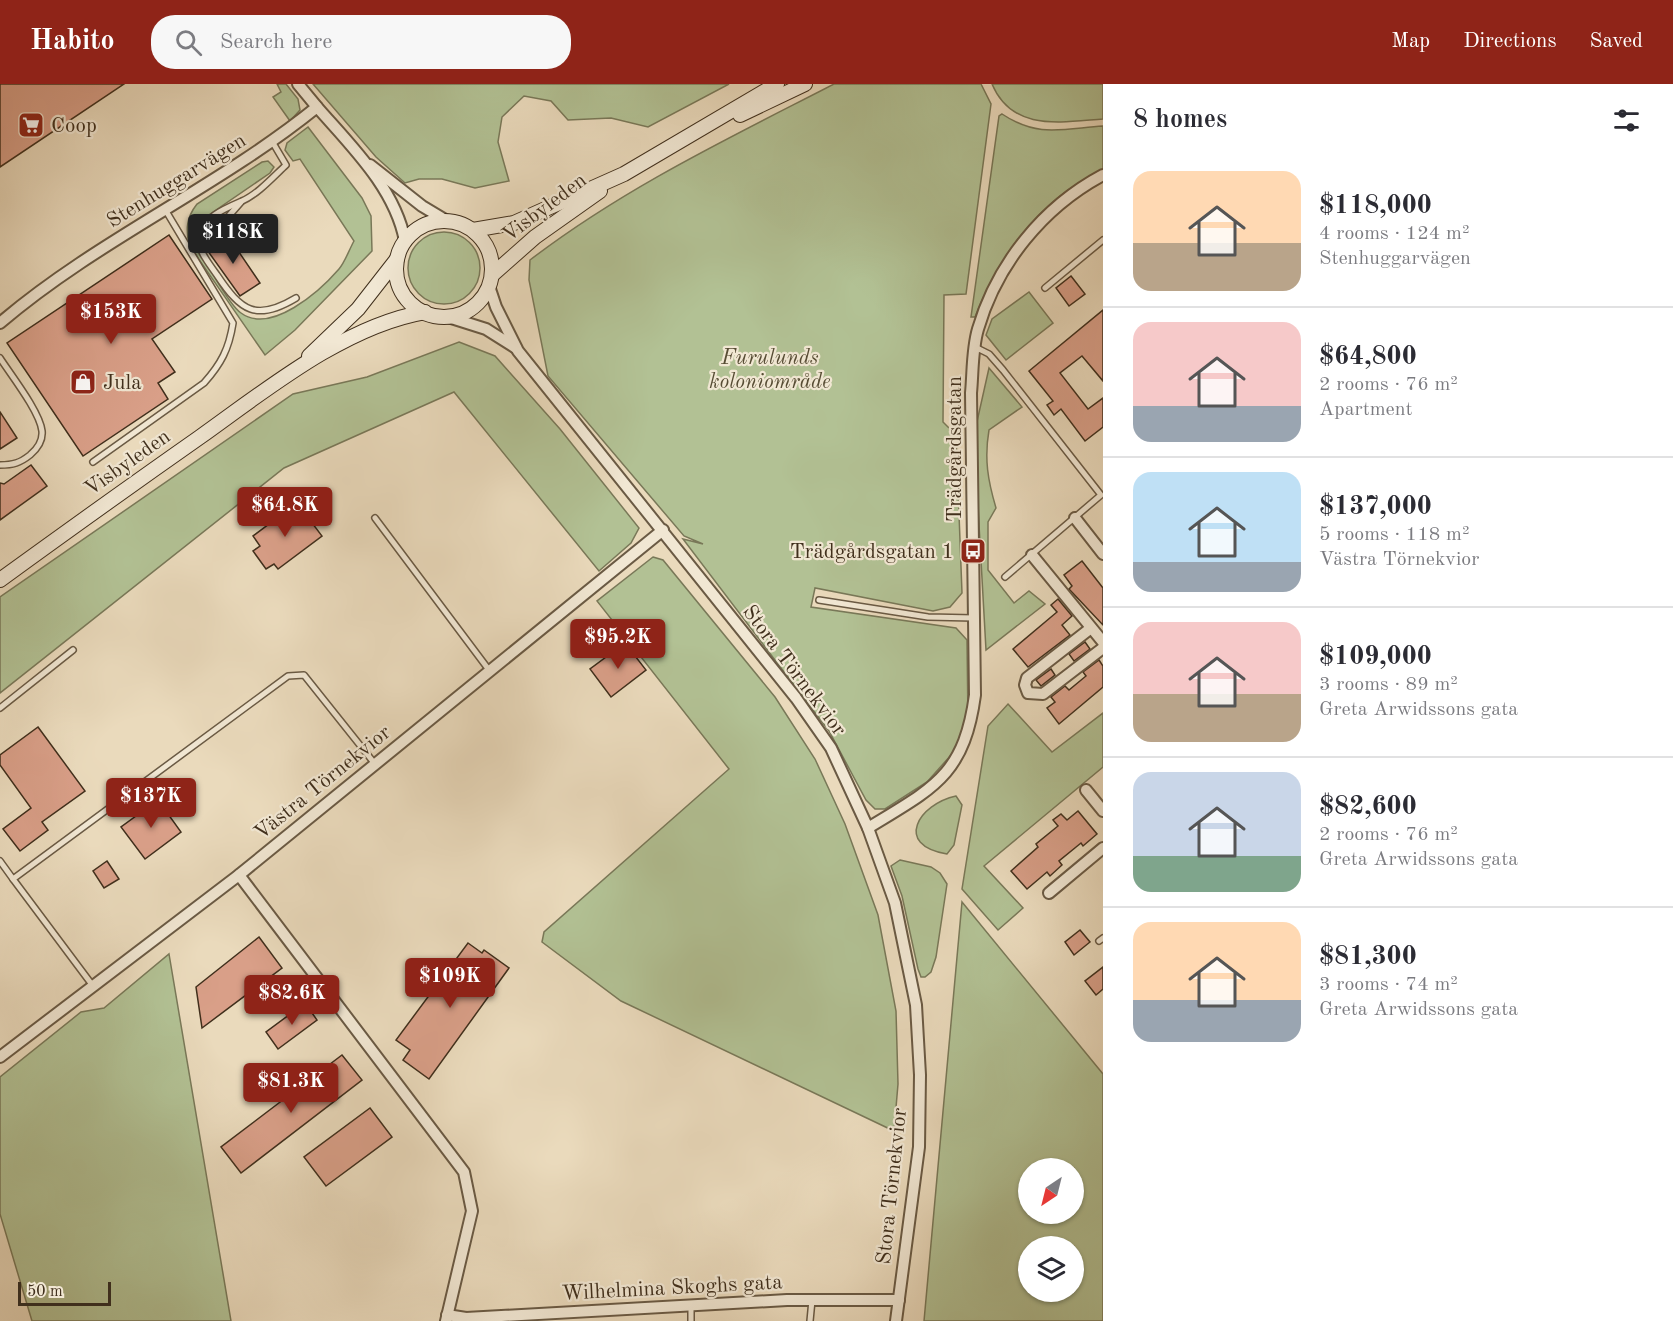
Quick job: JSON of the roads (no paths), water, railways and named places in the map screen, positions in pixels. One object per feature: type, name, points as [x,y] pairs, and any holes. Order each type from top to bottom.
[{"type":"main road","name":"Visbyleden","points":[[473,230],[514,223],[624,174],[777,84]]},
{"type":"main road","name":"Visbyleden","points":[[678,144],[806,84]]},
{"type":"main road","name":"Visbyleden","points":[[490,280],[535,237],[624,174]]},
{"type":"main road","points":[[447,221],[473,230],[487,247],[491,260],[490,280],[472,308],[446,316],[425,312],[403,294],[398,280],[397,259],[405,241],[423,225],[447,221]]},
{"type":"main road","name":"Visbyleden","points":[[280,380],[358,309],[397,259]]},
{"type":"main road","name":"Visbyleden","points":[[0,580],[280,380],[369,329],[390,320],[425,312]]},
{"type":"street","points":[[298,84],[360,157],[395,206],[405,241]]},
{"type":"street","name":"Stenhuggarvägen","points":[[0,323],[33,295],[273,143],[317,107]]},
{"type":"street","points":[[360,157],[422,206],[447,221]]},
{"type":"street","name":"Trädgårdsgatan","points":[[868,828],[921,795],[942,778],[960,754],[971,729],[975,695],[971,393],[975,347],[989,299],[1021,245],[1056,206],[1084,185],[1103,175]]},
{"type":"street","points":[[490,280],[496,307],[518,351]]},
{"type":"street","points":[[446,316],[486,329],[518,351]]},
{"type":"street","name":"Stora Törnekvior","points":[[518,351],[796,698],[831,748],[868,828],[895,903],[916,1005],[920,1075],[919,1147],[896,1321]]},
{"type":"street","points":[[1075,518],[1103,554]]},
{"type":"street","name":"Västra Törnekvior","points":[[0,1057],[239,875],[663,530]]},
{"type":"street","points":[[1032,555],[1103,642]]},
{"type":"street","points":[[1091,628],[1027,678],[1025,685],[1029,693],[1043,694],[1103,648]]},
{"type":"street","points":[[1086,790],[1103,811]]},
{"type":"street","points":[[1049,893],[1103,848]]},
{"type":"street","points":[[239,875],[464,1172],[472,1211],[446,1318]]},
{"type":"street","name":"Wilhelmina Skoghs gata","points":[[446,1318],[812,1300],[899,1300]]},
{"type":"lane","points":[[205,226],[227,218],[242,201],[286,165],[273,143]]},
{"type":"lane","points":[[242,201],[219,210],[210,217],[197,238],[199,246],[233,299],[240,305],[265,312],[278,309],[296,298]]},
{"type":"lane","points":[[93,462],[204,383],[218,367],[229,349],[233,322],[166,211]]},
{"type":"lane","points":[[1045,288],[1103,240]]},
{"type":"lane","name":"Trädgårdsgatan","points":[[975,347],[988,354],[1003,370],[1101,495],[1075,518]]},
{"type":"lane","points":[[0,358],[42,428],[42,435],[33,453],[18,463],[0,465]]},
{"type":"lane","points":[[0,375],[7,370]]},
{"type":"lane","points":[[375,518],[489,670]]},
{"type":"lane","points":[[1005,578],[1075,518]]},
{"type":"lane","points":[[819,600],[928,617],[974,618]]},
{"type":"lane","points":[[0,708],[73,650]]},
{"type":"lane","points":[[14,879],[288,676],[304,675],[316,687],[375,764]]},
{"type":"lane","points":[[0,861],[94,987]]},
{"type":"lane","points":[[810,1321],[812,1300]]},
{"type":"lane","points":[[691,1306],[692,1321]]},
{"type":"place","name":"Coop","points":[[31,125]]},
{"type":"place","name":"Jula","points":[[83,382]]},
{"type":"place","name":"Trädgårdsgatan 1","points":[[973,551]]},
{"type":"park label","name":"Furulunds koloniområde","points":[[770,369]]}]
